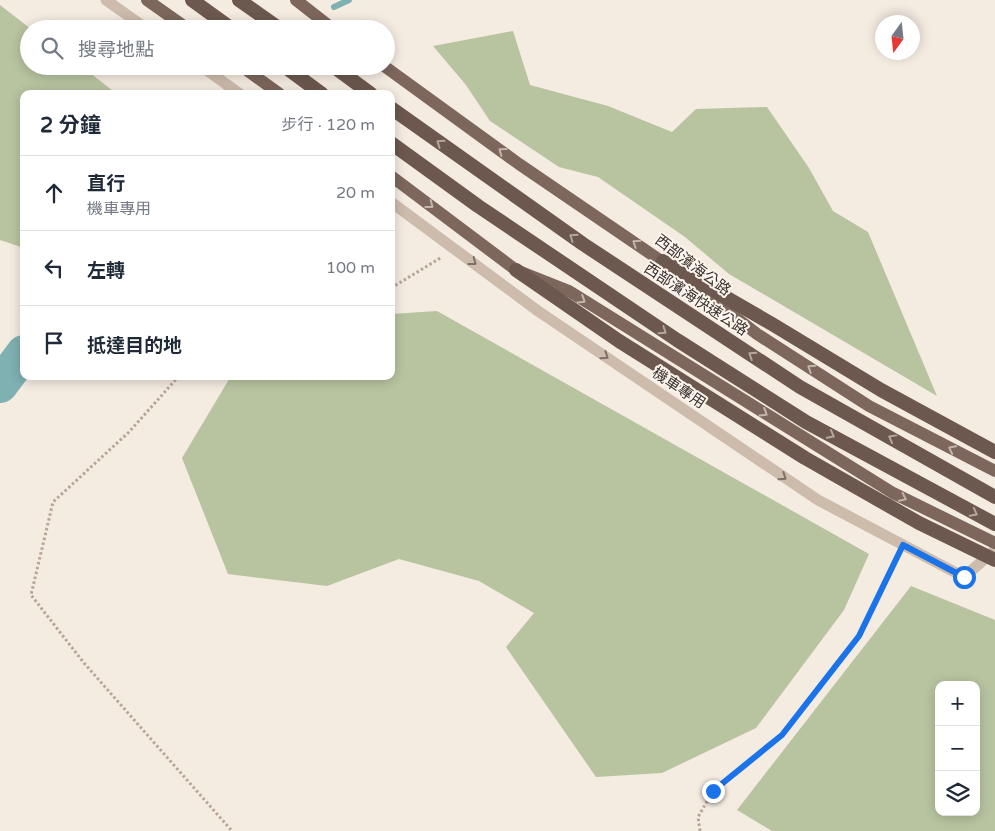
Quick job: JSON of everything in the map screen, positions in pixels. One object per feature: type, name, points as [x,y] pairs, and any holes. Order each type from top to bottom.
[{"type":"highway","points":[[192,0],[220,20]]},
{"type":"highway","points":[[239,0],[267,20]]},
{"type":"highway","points":[[296,75],[317,90]]},
{"type":"highway","points":[[345,75],[365,90]]},
{"type":"highway","name":"西部濱海快速公路","points":[[395,111],[583,244],[800,387],[995,497]]},
{"type":"highway","points":[[395,146],[478,206],[660,329],[806,422],[995,524]]},
{"type":"highway","points":[[663,262],[772,324],[881,390],[995,452]]},
{"type":"highway","points":[[516,270],[619,341],[806,458],[919,523],[995,560]]},
{"type":"main road","points":[[147,0],[175,20]]},
{"type":"main road","points":[[296,0],[322,20]]},
{"type":"main road","name":"西部濱海公路","points":[[395,74],[519,164],[663,262],[757,334],[869,406],[995,471]]},
{"type":"main road","points":[[254,75],[274,90]]},
{"type":"main road","points":[[395,179],[516,270],[569,292],[893,493],[995,542]]},
{"type":"lane","points":[[106,0],[135,20]]},
{"type":"lane","points":[[214,75],[234,90]]},
{"type":"lane","name":"機車專用","points":[[395,205],[538,311],[818,500],[964,577],[995,550]]},
{"type":"path","points":[[395,286],[455,249]]},
{"type":"path","points":[[175,380],[129,432],[53,502],[31,595],[84,663],[232,831]]},
{"type":"path","points":[[700,831],[698,817],[713,791],[782,735],[859,636],[903,545]]},
{"type":"green space","points":[[0,5],[20,20],[20,75],[93,75],[112,90],[20,90],[20,247],[0,240]]},
{"type":"green space","points":[[513,31],[530,85],[608,106],[672,132],[696,109],[767,107],[809,168],[833,211],[868,232],[937,396],[729,274],[685,237],[598,177],[559,167],[490,121],[466,85],[433,46]]},
{"type":"green space","points":[[437,311],[869,554],[844,610],[756,728],[662,773],[596,777],[506,647],[534,613],[479,581],[399,559],[327,586],[228,574],[182,458],[229,380],[395,380],[395,314]]},
{"type":"green space","points":[[911,586],[995,620],[995,831],[772,831],[737,810]]},
{"type":"waterway","points":[[334,7],[349,0]]},
{"type":"waterway","points":[[0,385],[20,358]]},
{"type":"route","points":[[713,791],[782,735],[859,636],[903,545],[964,577]]}]
